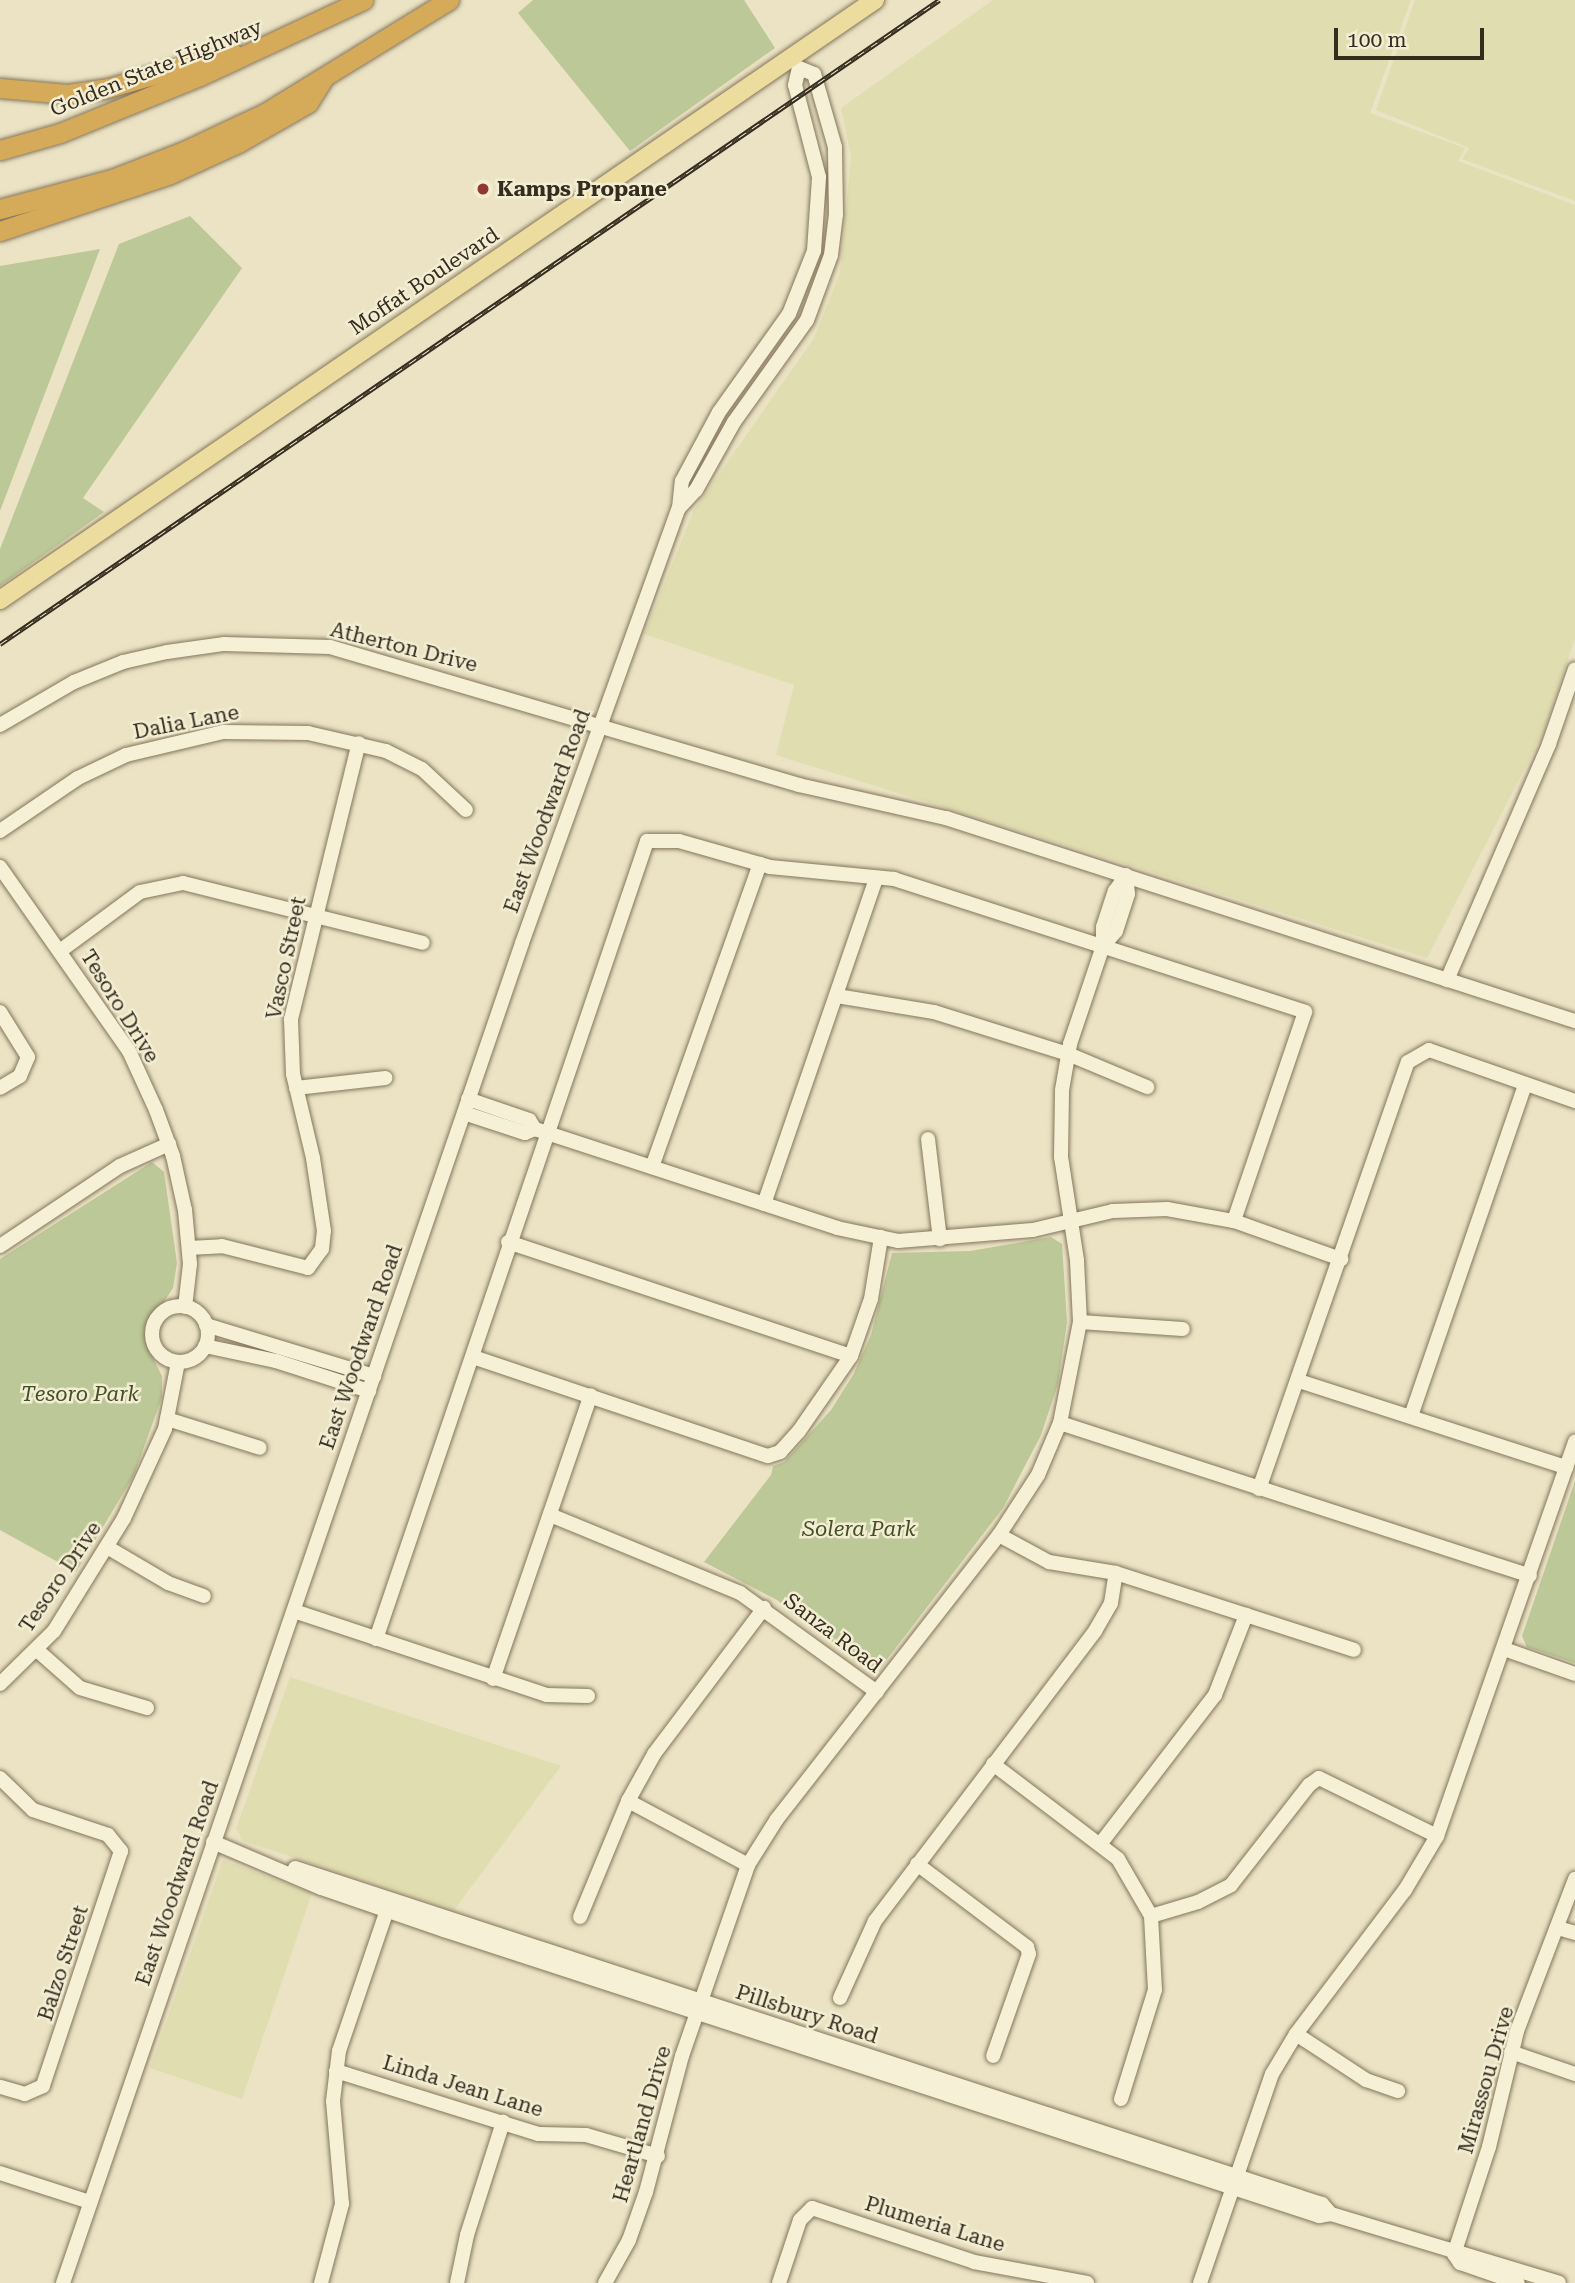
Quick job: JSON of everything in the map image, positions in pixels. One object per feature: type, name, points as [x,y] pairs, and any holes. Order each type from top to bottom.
[{"type":"highway","name":"Golden State Highway","points":[[0,150],[60,133],[287,38],[363,0]]},
{"type":"highway","points":[[0,209],[112,179],[184,151],[265,113],[449,0]]},
{"type":"highway","points":[[0,88],[68,94],[108,88],[287,38]]},
{"type":"highway","points":[[0,231],[170,174],[238,143],[308,103],[325,76]]},
{"type":"main road","name":"Moffat Boulevard","points":[[0,600],[796,63],[875,0]]},
{"type":"street","name":"East Woodward Road","points":[[63,2283],[466,1106],[679,508],[682,481],[698,447],[789,314],[814,251],[819,177],[806,115],[795,85],[796,63],[814,74],[835,147],[836,214],[831,255],[807,320],[734,422],[696,490],[679,508]]},
{"type":"street","name":"Atherton Drive","points":[[0,725],[55,691],[123,662],[224,643],[273,642],[330,647],[463,683],[599,727],[799,785],[946,818],[1575,1021]]},
{"type":"street","points":[[1447,980],[1544,756],[1575,669]]},
{"type":"street","name":"Dalia Lane","points":[[0,831],[78,778],[161,744],[223,732],[265,730],[359,743],[422,769],[466,810]]},
{"type":"street","name":"Vasco Street","points":[[188,1248],[222,1246],[293,1266],[313,1265],[324,1231],[296,1087],[291,1019],[359,743]]},
{"type":"street","points":[[376,1639],[473,1357],[540,1130],[647,841],[679,841],[760,864],[876,878],[1103,946],[1305,1012],[1234,1222]]},
{"type":"street","points":[[652,1167],[760,864]]},
{"type":"street","name":"Tesoro Drive","points":[[0,867],[129,1051],[169,1143],[185,1210],[188,1248],[185,1307]]},
{"type":"street","name":"Heartland Drive","points":[[605,2283],[629,2239],[658,2156],[699,2007],[748,1865],[777,1819],[999,1535],[1038,1475],[1060,1423],[1080,1322],[1061,1157],[1062,1090],[1068,1054],[1103,946],[1116,930],[1129,894],[1126,875]]},
{"type":"street","points":[[764,1204],[876,878]]},
{"type":"street","points":[[60,951],[120,904],[162,886],[203,885],[423,943]]},
{"type":"street","points":[[836,996],[934,1012],[1068,1054],[1147,1087]]},
{"type":"street","points":[[0,1012],[28,1058],[25,1068],[0,1088]]},
{"type":"street","points":[[1259,1489],[1299,1381],[1408,1062],[1417,1053],[1429,1050],[1575,1101]]},
{"type":"street","points":[[296,1087],[385,1078]]},
{"type":"street","points":[[1411,1416],[1525,1085]]},
{"type":"street","points":[[466,1106],[525,1133],[540,1130],[764,1204],[881,1237],[940,1239],[1034,1230],[1070,1219],[1167,1209],[1234,1222],[1340,1259]]},
{"type":"street","points":[[928,1139],[940,1239]]},
{"type":"street","points":[[0,1246],[120,1166],[169,1143]]},
{"type":"street","points":[[473,1357],[768,1456],[779,1452],[799,1431],[851,1356],[871,1299],[881,1237]]},
{"type":"street","points":[[508,1242],[851,1356]]},
{"type":"street","points":[[185,1307],[198,1313],[206,1325],[205,1346],[194,1358],[178,1362],[162,1356],[152,1331],[167,1309],[185,1307]]},
{"type":"street","points":[[1080,1322],[1183,1329]]},
{"type":"street","points":[[206,1325],[371,1383]]},
{"type":"street","points":[[205,1346],[371,1383]]},
{"type":"street","name":"Tesoro Drive","points":[[0,1684],[37,1650],[107,1547],[154,1458],[167,1419],[178,1362]]},
{"type":"street","points":[[1299,1381],[1566,1467]]},
{"type":"street","points":[[493,1679],[591,1395]]},
{"type":"street","points":[[167,1419],[260,1448]]},
{"type":"street","points":[[1060,1423],[1530,1576]]},
{"type":"street","points":[[1200,2283],[1272,2074],[1296,2034],[1405,1890],[1437,1836],[1575,1441]]},
{"type":"street","name":"Sanza Road","points":[[550,1515],[618,1539],[764,1608],[877,1692]]},
{"type":"street","points":[[999,1535],[1049,1562],[1116,1573],[1354,1650]]},
{"type":"street","points":[[107,1547],[168,1583],[204,1597]]},
{"type":"street","points":[[840,1998],[875,1921],[1095,1630],[1111,1603],[1116,1573]]},
{"type":"street","points":[[580,1917],[628,1801],[654,1754],[764,1608]]},
{"type":"street","points":[[294,1611],[546,1695],[588,1696]]},
{"type":"street","points":[[1101,1843],[1215,1695],[1246,1615]]},
{"type":"street","points":[[1504,1649],[1575,1674]]},
{"type":"street","points":[[37,1650],[80,1688],[146,1708]]},
{"type":"street","points":[[993,1764],[1101,1843],[1129,1873],[1151,1916],[1155,1990],[1121,2099]]},
{"type":"street","points":[[0,1778],[12,1792],[0,1804]]},
{"type":"street","points":[[1151,1916],[1198,1902],[1231,1885],[1308,1785],[1318,1778],[1437,1836]]},
{"type":"street","name":"Balzo Street","points":[[0,2087],[36,2093],[52,2062],[119,1860],[118,1844],[108,1835],[50,1818],[12,1792]]},
{"type":"street","points":[[628,1801],[748,1865]]},
{"type":"street","name":"Pillsbury Road","points":[[213,1842],[266,1861],[321,1888],[389,1904],[1233,2181],[1318,2216],[1331,2214],[1454,2254],[1464,2251],[1559,2283]]},
{"type":"street","points":[[917,1864],[1027,1947],[1029,1954],[993,2056]]},
{"type":"street","name":"Mirassou Drive","points":[[1454,2254],[1489,2147],[1511,2052],[1575,1879]]},
{"type":"street","points":[[321,2283],[342,2204],[334,2131],[336,2071],[389,1904]]},
{"type":"street","points":[[1558,1928],[1575,1933]]},
{"type":"street","points":[[1296,2034],[1366,2080],[1398,2091]]},
{"type":"street","points":[[1511,2052],[1575,2074]]},
{"type":"street","name":"Linda Jean Lane","points":[[336,2071],[538,2134],[561,2133],[615,2141],[658,2156]]},
{"type":"street","points":[[457,2283],[470,2222],[503,2122]]},
{"type":"street","points":[[0,2173],[90,2202]]},
{"type":"street","name":"Plumeria Lane","points":[[779,2283],[800,2220],[812,2208],[974,2262],[1087,2283]]},
{"type":"street","name":"Pillsbury Road","points":[[1454,2254],[1460,2263],[1518,2283]]},
{"type":"shaded area","points":[[993,0],[1411,0],[1370,113],[1465,148],[1458,161],[1575,205],[1575,638],[1544,731],[1427,958],[776,755],[794,685],[644,634],[694,510],[814,338],[840,273],[851,156],[841,108]]},
{"type":"shaded area","points":[[1415,0],[1575,0],[1575,201],[1462,159],[1469,148],[1376,110]]},
{"type":"shaded area","points":[[290,1677],[561,1766],[454,1910],[243,1841],[236,1829]]},
{"type":"shaded area","points":[[223,1860],[312,1893],[242,2099],[150,2068]]},
{"type":"green space","points":[[533,0],[744,0],[775,48],[630,151],[518,13]]},
{"type":"green space","points":[[190,216],[242,268],[83,498],[104,512],[0,586],[0,549],[119,244]]},
{"type":"green space","points":[[100,249],[0,511],[0,266]]},
{"type":"green space","name":"Tesoro Park","points":[[152,1162],[164,1172],[177,1263],[173,1288],[146,1329],[147,1346],[162,1376],[162,1397],[134,1475],[76,1572],[0,1530],[0,1259]]},
{"type":"green space","name":"Solera Park","points":[[1051,1237],[1062,1244],[1067,1322],[1058,1384],[1041,1435],[1003,1508],[881,1667],[868,1669],[777,1600],[704,1562],[771,1475],[773,1466],[784,1462],[831,1410],[853,1375],[871,1335],[892,1253],[970,1251]]},
{"type":"green space","points":[[1575,1481],[1575,1663],[1527,1647],[1522,1636]]},
{"type":"railway","points":[[0,644],[939,0]]},
{"type":"place","name":"Kamps Propane","points":[[483,189]]}]
